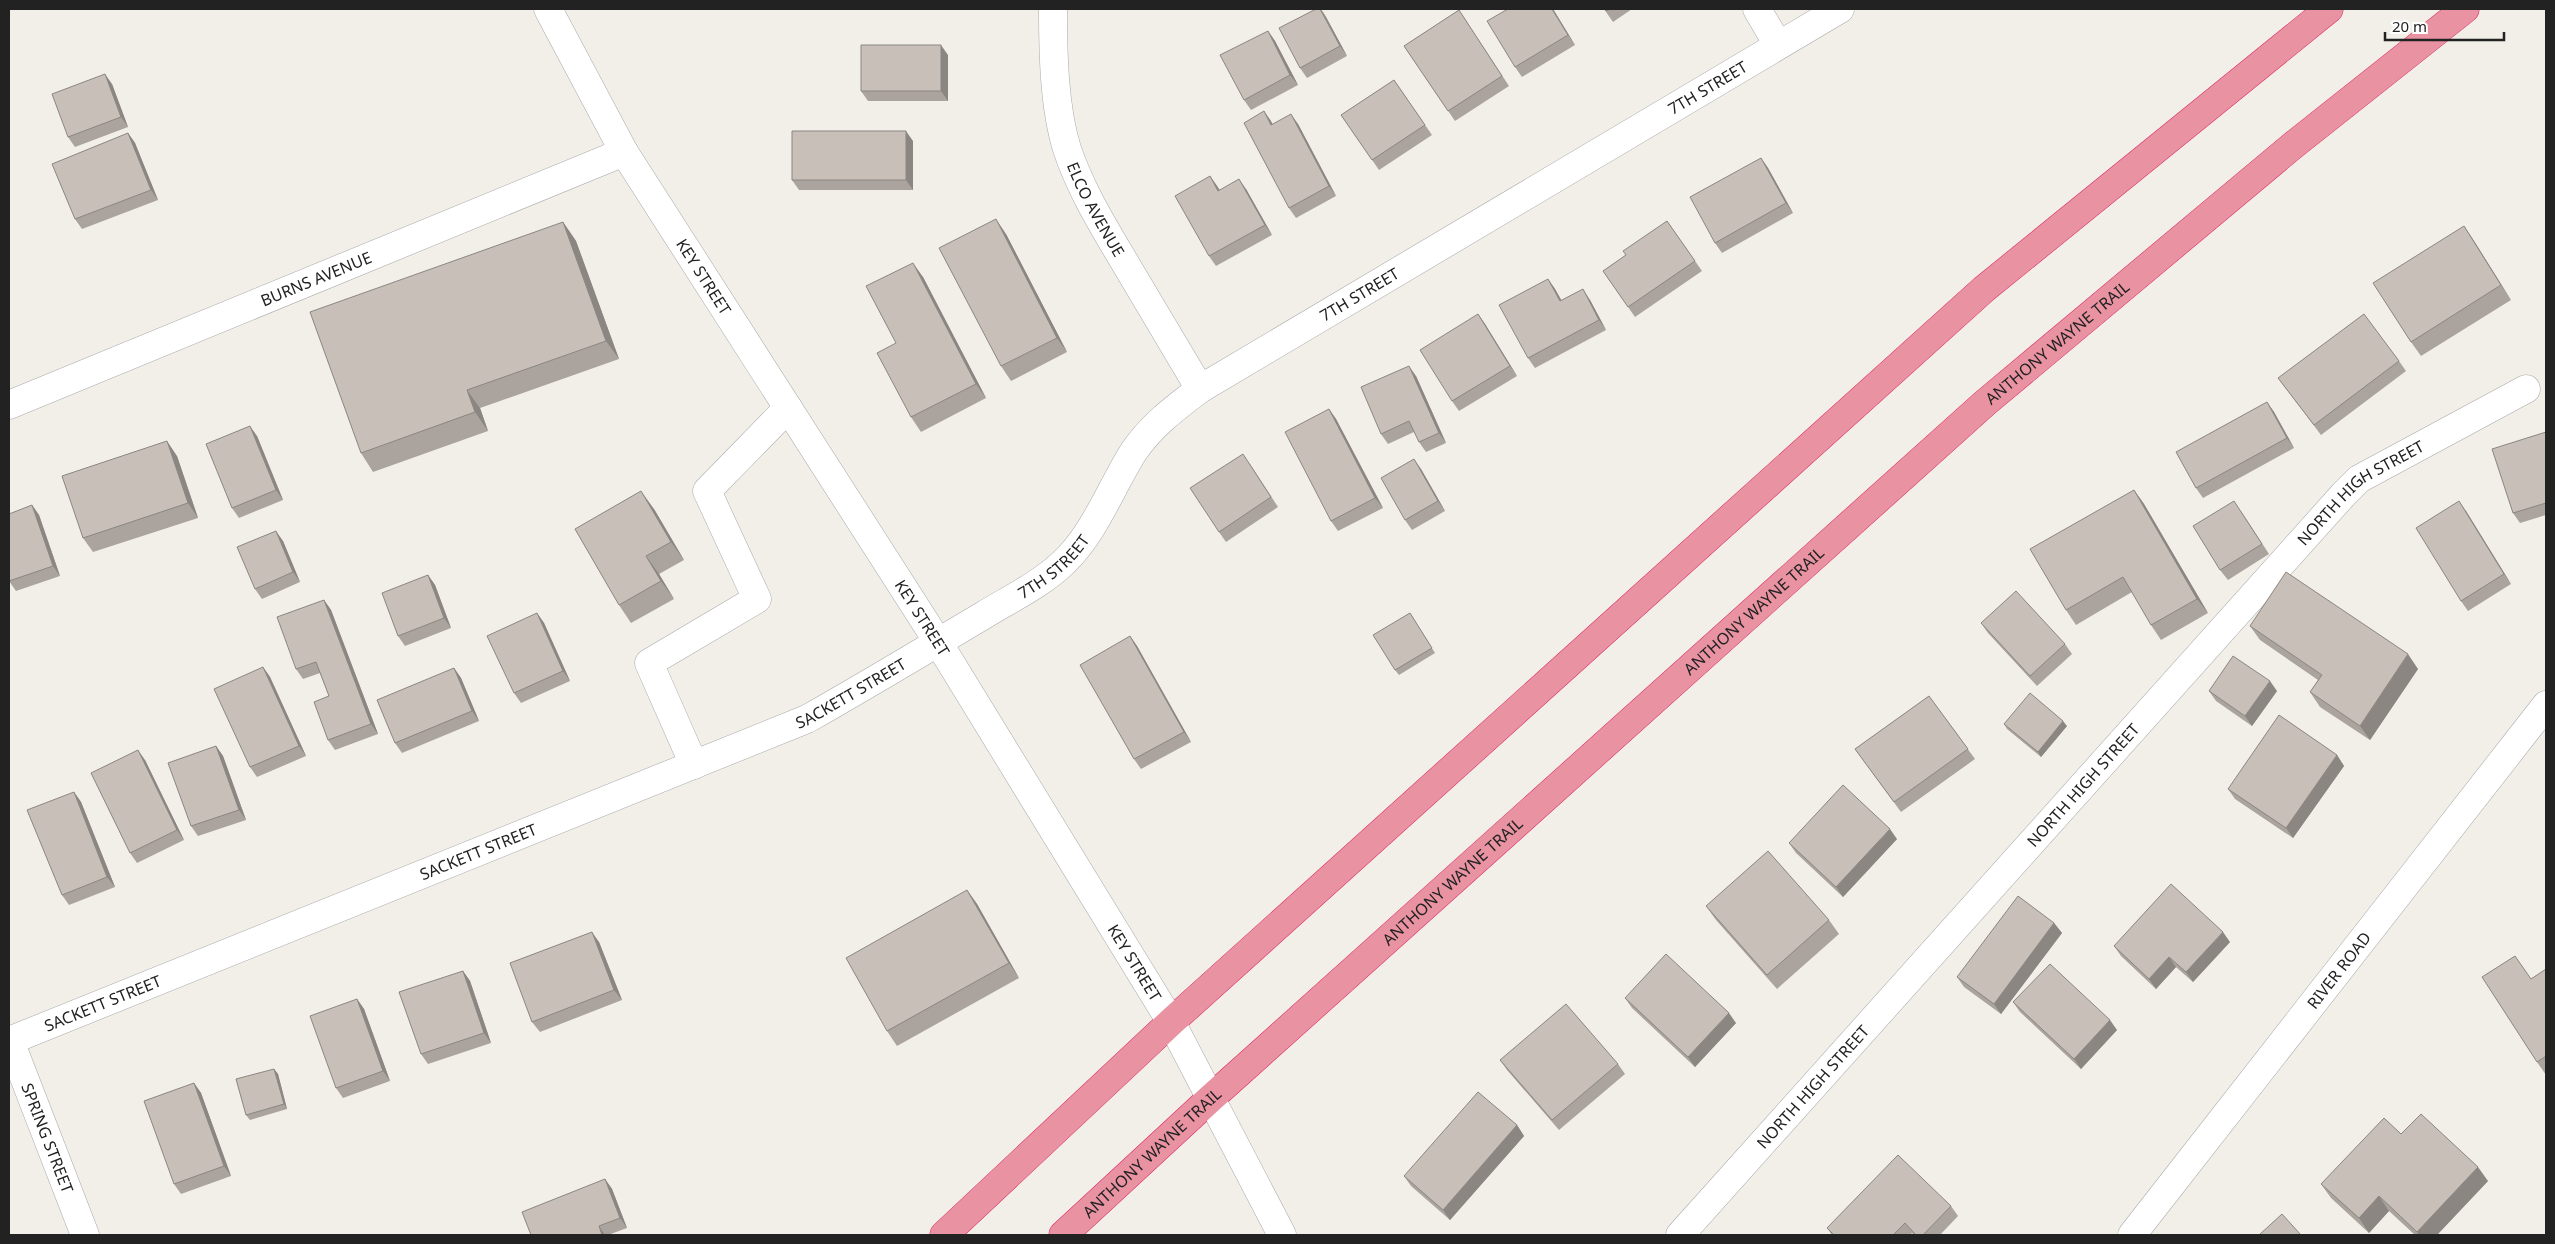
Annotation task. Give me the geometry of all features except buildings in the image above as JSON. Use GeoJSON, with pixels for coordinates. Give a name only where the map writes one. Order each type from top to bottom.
{"type":"FeatureCollection","features":[{"type":"Feature","properties":{"kind":"highway"},"geometry":{"type":"LineString","coordinates":[[944,1235],[1171,1022],[1984,289],[2329,9]]}},
{"type":"Feature","properties":{"kind":"highway","name":"ANTHONY WAYNE TRAIL"},"geometry":{"type":"LineString","coordinates":[[1063,1235],[1211,1098],[1986,403],[2291,147],[2465,9]]}},
{"type":"Feature","properties":{"kind":"street","name":"KEY STREET"},"geometry":{"type":"LineString","coordinates":[[548,9],[624,152],[938,642],[1171,1022],[1282,1235]]}},
{"type":"Feature","properties":{"kind":"street","name":"ELCO AVENUE"},"geometry":{"type":"LineString","coordinates":[[1053,9],[1053,47],[1058,98],[1067,147],[1082,186],[1098,218],[1200,389]]}},
{"type":"Feature","properties":{"kind":"street"},"geometry":{"type":"LineString","coordinates":[[1757,9],[1778,45]]}},
{"type":"Feature","properties":{"kind":"street","name":"7TH STREET"},"geometry":{"type":"LineString","coordinates":[[938,642],[1031,586],[1063,564],[1082,541],[1134,451],[1149,431],[1163,417],[1200,389],[1840,9]]}},
{"type":"Feature","properties":{"kind":"street","name":"BURNS AVENUE"},"geometry":{"type":"LineString","coordinates":[[9,405],[624,152]]}},
{"type":"Feature","properties":{"kind":"street","name":"NORTH HIGH STREET"},"geometry":{"type":"LineString","coordinates":[[1680,1235],[2343,495],[2359,479],[2526,389]]}},
{"type":"Feature","properties":{"kind":"street"},"geometry":{"type":"LineString","coordinates":[[694,765],[649,663],[757,599],[706,491],[788,408]]}},
{"type":"Feature","properties":{"kind":"street","name":"SACKETT STREET"},"geometry":{"type":"LineString","coordinates":[[9,1041],[807,718],[938,642]]}},
{"type":"Feature","properties":{"kind":"street","name":"RIVER ROAD"},"geometry":{"type":"LineString","coordinates":[[2132,1235],[2546,704]]}},
{"type":"Feature","properties":{"kind":"street","name":"SPRING STREET"},"geometry":{"type":"LineString","coordinates":[[9,1041],[85,1235]]}}]}
